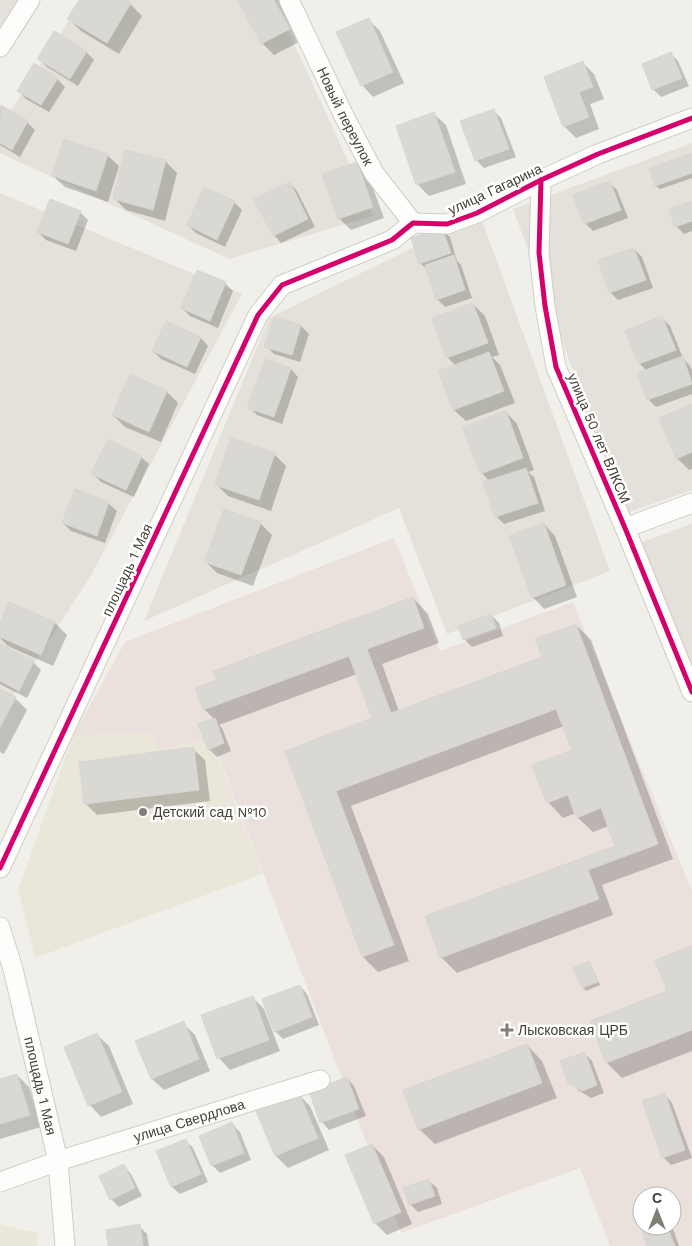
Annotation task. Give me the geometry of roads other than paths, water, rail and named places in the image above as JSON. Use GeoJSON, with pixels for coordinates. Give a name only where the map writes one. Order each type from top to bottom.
{"type":"FeatureCollection","features":[{"type":"Feature","properties":{"kind":"street"},"geometry":{"type":"LineString","coordinates":[[0,47],[30,0]]}},
{"type":"Feature","properties":{"kind":"street","name":"Новый переулок"},"geometry":{"type":"LineString","coordinates":[[289,0],[344,116],[374,173],[413,223]]}},
{"type":"Feature","properties":{"kind":"street","name":"улица Гагарина"},"geometry":{"type":"LineString","coordinates":[[413,223],[447,224],[477,213],[541,180],[598,154],[692,118]]}},
{"type":"Feature","properties":{"kind":"street","name":"улица 50 лет ВЛКСМ"},"geometry":{"type":"LineString","coordinates":[[541,180],[539,253],[545,306],[556,367],[625,528],[692,692]]}},
{"type":"Feature","properties":{"kind":"street","name":"площадь 1 Мая"},"geometry":{"type":"LineString","coordinates":[[0,868],[258,315],[282,285],[392,240],[413,223]]}},
{"type":"Feature","properties":{"kind":"street"},"geometry":{"type":"LineString","coordinates":[[625,528],[692,503]]}},
{"type":"Feature","properties":{"kind":"street","name":"площадь 1 Мая"},"geometry":{"type":"LineString","coordinates":[[0,927],[13,969],[58,1161],[65,1246]]}},
{"type":"Feature","properties":{"kind":"street","name":"улица Свердлова"},"geometry":{"type":"LineString","coordinates":[[0,1182],[58,1161],[320,1080]]}},
{"type":"Feature","properties":{"kind":"place","name":"Детский сад №10"},"geometry":{"type":"Point","coordinates":[143,812]}},
{"type":"Feature","properties":{"kind":"place","name":"Лысковская ЦРБ"},"geometry":{"type":"Point","coordinates":[507,1030]}}]}
